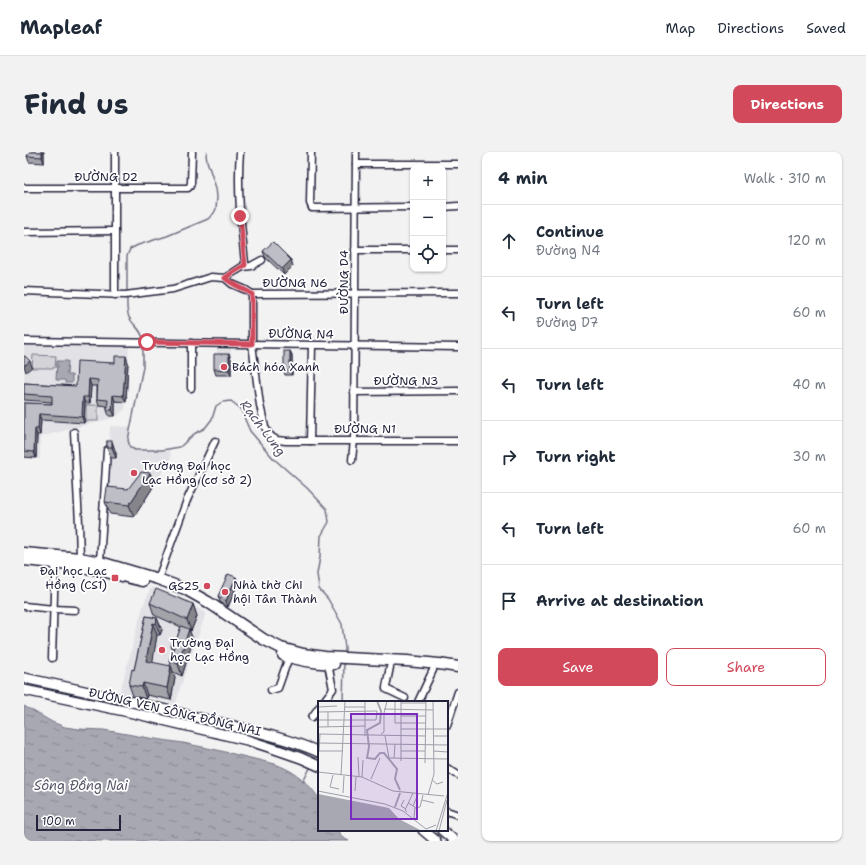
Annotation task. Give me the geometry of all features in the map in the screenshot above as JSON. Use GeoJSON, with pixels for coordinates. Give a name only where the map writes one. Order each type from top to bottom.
{"type":"FeatureCollection","features":[{"type":"Feature","properties":{"kind":"main road"},"geometry":{"type":"LineString","coordinates":[[24,553],[80,558],[100,562],[158,579],[213,606],[263,639],[281,648],[303,654],[344,661],[458,674]]}},
{"type":"Feature","properties":{"kind":"main road"},"geometry":{"type":"LineString","coordinates":[[24,560],[94,569],[183,592],[258,644],[273,652],[296,660],[319,664],[344,661],[407,661],[458,667]]}},
{"type":"Feature","properties":{"kind":"main road"},"geometry":{"type":"LineString","coordinates":[[24,678],[86,691],[256,732],[318,752]]}},
{"type":"Feature","properties":{"kind":"main road","name":"ĐƯỜNG VEN SÔNG ĐỒNG NAI"},"geometry":{"type":"LineString","coordinates":[[24,690],[129,712],[239,738],[275,749],[318,766]]}},
{"type":"Feature","properties":{"kind":"main road"},"geometry":{"type":"LineString","coordinates":[[424,831],[436,841]]}},
{"type":"Feature","properties":{"kind":"main road"},"geometry":{"type":"LineString","coordinates":[[443,831],[455,841]]}},
{"type":"Feature","properties":{"kind":"street"},"geometry":{"type":"LineString","coordinates":[[115,152],[115,296]]}},
{"type":"Feature","properties":{"kind":"street","name":"ĐƯỜNG D2"},"geometry":{"type":"LineString","coordinates":[[24,188],[188,188],[191,183],[192,152]]}},
{"type":"Feature","properties":{"kind":"street"},"geometry":{"type":"LineString","coordinates":[[240,152],[238,170],[240,216],[245,263],[243,267]]}},
{"type":"Feature","properties":{"kind":"street"},"geometry":{"type":"LineString","coordinates":[[311,152],[310,205],[312,208],[410,207]]}},
{"type":"Feature","properties":{"kind":"street","name":"ĐƯỜNG D4"},"geometry":{"type":"LineString","coordinates":[[352,460],[354,440],[356,152]]}},
{"type":"Feature","properties":{"kind":"street"},"geometry":{"type":"LineString","coordinates":[[356,164],[458,164]]}},
{"type":"Feature","properties":{"kind":"street"},"geometry":{"type":"LineString","coordinates":[[446,207],[458,206]]}},
{"type":"Feature","properties":{"kind":"street"},"geometry":{"type":"LineString","coordinates":[[24,232],[115,232]]}},
{"type":"Feature","properties":{"kind":"street"},"geometry":{"type":"LineString","coordinates":[[355,250],[410,250]]}},
{"type":"Feature","properties":{"kind":"street"},"geometry":{"type":"LineString","coordinates":[[446,250],[458,250]]}},
{"type":"Feature","properties":{"kind":"street"},"geometry":{"type":"LineString","coordinates":[[225,278],[243,267],[251,266],[262,260]]}},
{"type":"Feature","properties":{"kind":"street"},"geometry":{"type":"LineString","coordinates":[[24,291],[115,296],[173,289],[211,277],[225,278],[232,284],[252,294],[252,344]]}},
{"type":"Feature","properties":{"kind":"street","name":"ĐƯỜNG N6"},"geometry":{"type":"LineString","coordinates":[[252,294],[458,293]]}},
{"type":"Feature","properties":{"kind":"street","name":"ĐƯỜNG N4"},"geometry":{"type":"LineString","coordinates":[[24,341],[458,347]]}},
{"type":"Feature","properties":{"kind":"street"},"geometry":{"type":"LineString","coordinates":[[191,388],[192,343]]}},
{"type":"Feature","properties":{"kind":"street","name":"ĐƯỜNG N1"},"geometry":{"type":"LineString","coordinates":[[252,344],[260,405],[265,427],[272,438],[277,440],[310,441],[458,441]]}},
{"type":"Feature","properties":{"kind":"street"},"geometry":{"type":"LineString","coordinates":[[310,441],[312,345]]}},
{"type":"Feature","properties":{"kind":"street","name":"ĐƯỜNG N3"},"geometry":{"type":"LineString","coordinates":[[354,392],[458,392]]}},
{"type":"Feature","properties":{"kind":"street"},"geometry":{"type":"LineString","coordinates":[[74,432],[80,558]]}},
{"type":"Feature","properties":{"kind":"street"},"geometry":{"type":"LineString","coordinates":[[158,579],[186,500],[215,441]]}},
{"type":"Feature","properties":{"kind":"street"},"geometry":{"type":"LineString","coordinates":[[100,562],[107,450]]}},
{"type":"Feature","properties":{"kind":"street"},"geometry":{"type":"LineString","coordinates":[[52,658],[55,563]]}},
{"type":"Feature","properties":{"kind":"street"},"geometry":{"type":"LineString","coordinates":[[24,606],[75,610]]}},
{"type":"Feature","properties":{"kind":"street"},"geometry":{"type":"LineString","coordinates":[[271,690],[278,688],[289,657]]}},
{"type":"Feature","properties":{"kind":"street"},"geometry":{"type":"LineString","coordinates":[[324,701],[333,689],[328,664]]}},
{"type":"Feature","properties":{"kind":"street"},"geometry":{"type":"LineString","coordinates":[[390,666],[386,689],[405,698]]}},
{"type":"Feature","properties":{"kind":"street"},"geometry":{"type":"LineString","coordinates":[[418,701],[433,670]]}},
{"type":"Feature","properties":{"kind":"street"},"geometry":{"type":"LineString","coordinates":[[448,722],[458,692]]}},
{"type":"Feature","properties":{"kind":"street"},"geometry":{"type":"LineString","coordinates":[[312,717],[318,709]]}},
{"type":"Feature","properties":{"kind":"street"},"geometry":{"type":"LineString","coordinates":[[448,769],[458,775]]}},
{"type":"Feature","properties":{"kind":"street"},"geometry":{"type":"LineString","coordinates":[[448,811],[458,815]]}},
{"type":"Feature","properties":{"kind":"street"},"geometry":{"type":"LineString","coordinates":[[437,831],[451,841]]}},
{"type":"Feature","properties":{"kind":"shaded area"},"geometry":{"type":"Polygon","coordinates":[[[24,343],[129,345],[125,409],[116,417],[40,437],[40,459],[24,459],[24,343]]]}},
{"type":"Feature","properties":{"kind":"shaded area","name":"Bách hóa Xanh"},"geometry":{"type":"Polygon","coordinates":[[[217,346],[231,346],[231,375],[216,375],[217,346]]]}},
{"type":"Feature","properties":{"kind":"shaded area"},"geometry":{"type":"Polygon","coordinates":[[[33,355],[56,356],[55,368],[32,368],[33,355]]]}},
{"type":"Feature","properties":{"kind":"shaded area"},"geometry":{"type":"Polygon","coordinates":[[[86,405],[98,405],[98,421],[86,421],[86,405]]]}},
{"type":"Feature","properties":{"kind":"shaded area","name":"Trường Đại học Lạc Hồng (cơ sở 2)"},"geometry":{"type":"Polygon","coordinates":[[[110,426],[131,427],[128,440],[130,447],[135,450],[170,449],[171,457],[169,462],[134,517],[105,513],[110,426]]]}},
{"type":"Feature","properties":{"kind":"shaded area","name":"Trường Đại học Lạc Hồng"},"geometry":{"type":"Polygon","coordinates":[[[151,587],[180,598],[206,613],[180,688],[176,704],[120,692],[143,606],[151,587]]]}},
{"type":"Feature","properties":{"kind":"water"},"geometry":{"type":"Polygon","coordinates":[[[57,361],[68,361],[67,375],[72,375],[72,383],[65,383],[65,380],[56,380],[57,361]]]}},
{"type":"Feature","properties":{"kind":"water","name":"Sông Đồng Nai"},"geometry":{"type":"Polygon","coordinates":[[[24,706],[52,722],[65,727],[104,730],[183,743],[281,766],[302,779],[318,796],[318,831],[338,831],[343,838],[349,841],[24,841],[24,706]]]}},
{"type":"Feature","properties":{"kind":"building"},"geometry":{"type":"Polygon","coordinates":[[[27,152],[42,152],[42,157],[27,156],[27,152]]]}},
{"type":"Feature","properties":{"kind":"building"},"geometry":{"type":"Polygon","coordinates":[[[273,242],[291,260],[282,269],[263,251],[273,242]]]}},
{"type":"Feature","properties":{"kind":"building"},"geometry":{"type":"Polygon","coordinates":[[[284,351],[290,351],[290,371],[284,371],[284,351]]]}},
{"type":"Feature","properties":{"kind":"building"},"geometry":{"type":"Polygon","coordinates":[[[214,354],[229,354],[229,370],[214,369],[214,354]]]}},
{"type":"Feature","properties":{"kind":"building"},"geometry":{"type":"Polygon","coordinates":[[[24,356],[30,361],[24,366],[24,356]]]}},
{"type":"Feature","properties":{"kind":"building"},"geometry":{"type":"Polygon","coordinates":[[[115,356],[126,356],[123,396],[113,395],[112,410],[107,410],[108,400],[97,399],[98,380],[89,379],[88,397],[83,397],[82,417],[39,414],[38,429],[35,429],[34,452],[24,451],[24,403],[52,404],[52,396],[24,394],[24,383],[76,386],[77,361],[115,363],[115,356]]]}},
{"type":"Feature","properties":{"kind":"building"},"geometry":{"type":"Polygon","coordinates":[[[107,441],[112,441],[112,447],[107,447],[107,441]]]}},
{"type":"Feature","properties":{"kind":"building"},"geometry":{"type":"Polygon","coordinates":[[[141,472],[150,473],[129,505],[105,502],[107,487],[128,489],[141,472]]]}},
{"type":"Feature","properties":{"kind":"building"},"geometry":{"type":"Polygon","coordinates":[[[228,574],[236,577],[226,601],[218,596],[228,574]]]}},
{"type":"Feature","properties":{"kind":"building"},"geometry":{"type":"Polygon","coordinates":[[[156,589],[193,604],[187,620],[150,603],[156,589]]]}},
{"type":"Feature","properties":{"kind":"building"},"geometry":{"type":"Polygon","coordinates":[[[146,616],[157,618],[156,624],[153,623],[146,661],[171,666],[167,688],[143,683],[142,687],[129,685],[132,669],[134,670],[146,616]]]}},
{"type":"Feature","properties":{"kind":"building"},"geometry":{"type":"Polygon","coordinates":[[[181,626],[189,629],[178,664],[169,661],[174,647],[171,646],[173,640],[176,641],[181,626]]]}},
{"type":"Feature","properties":{"kind":"waterway","name":"Rạch Lung"},"geometry":{"type":"LineString","coordinates":[[127,294],[127,256],[130,249],[208,219],[214,213],[216,209],[217,197],[216,188],[207,161],[207,152]]}},
{"type":"Feature","properties":{"kind":"waterway","name":"Rạch Lung"},"geometry":{"type":"LineString","coordinates":[[127,297],[129,317],[140,331],[143,340]]}},
{"type":"Feature","properties":{"kind":"waterway","name":"Rạch Lung"},"geometry":{"type":"LineString","coordinates":[[143,344],[143,367],[128,440],[130,447],[135,450],[162,450],[180,447],[194,434],[205,428],[212,419],[216,406],[222,402],[231,401],[240,408],[250,431],[273,458],[307,488],[327,509],[329,522],[321,536],[320,557],[317,574],[319,589],[328,599],[342,624],[345,654]]}},
{"type":"Feature","properties":{"kind":"waterway","name":"Rạch Lung"},"geometry":{"type":"LineString","coordinates":[[343,701],[344,662]]}},
{"type":"Feature","properties":{"kind":"waterway","name":"Rạch Lung"},"geometry":{"type":"LineString","coordinates":[[303,782],[311,766]]}},
{"type":"Feature","properties":{"kind":"place","name":"Bách hóa Xanh"},"geometry":{"type":"Point","coordinates":[224,367]}},
{"type":"Feature","properties":{"kind":"place","name":"Trường Đại học Lạc Hồng (cơ sở 2)"},"geometry":{"type":"Point","coordinates":[134,473]}},
{"type":"Feature","properties":{"kind":"place","name":"Đại học Lạc Hồng (CS1)"},"geometry":{"type":"Point","coordinates":[115,578]}},
{"type":"Feature","properties":{"kind":"place","name":"GS25"},"geometry":{"type":"Point","coordinates":[207,586]}},
{"type":"Feature","properties":{"kind":"place","name":"Nhà thờ Chi hội Tân Thành"},"geometry":{"type":"Point","coordinates":[225,592]}},
{"type":"Feature","properties":{"kind":"place","name":"Trường Đại học Lạc Hồng"},"geometry":{"type":"Point","coordinates":[162,650]}},
{"type":"Feature","properties":{"kind":"route"},"geometry":{"type":"LineString","coordinates":[[147,342],[252,344],[252,294],[232,284],[225,278],[245,265],[240,216]]}}]}
